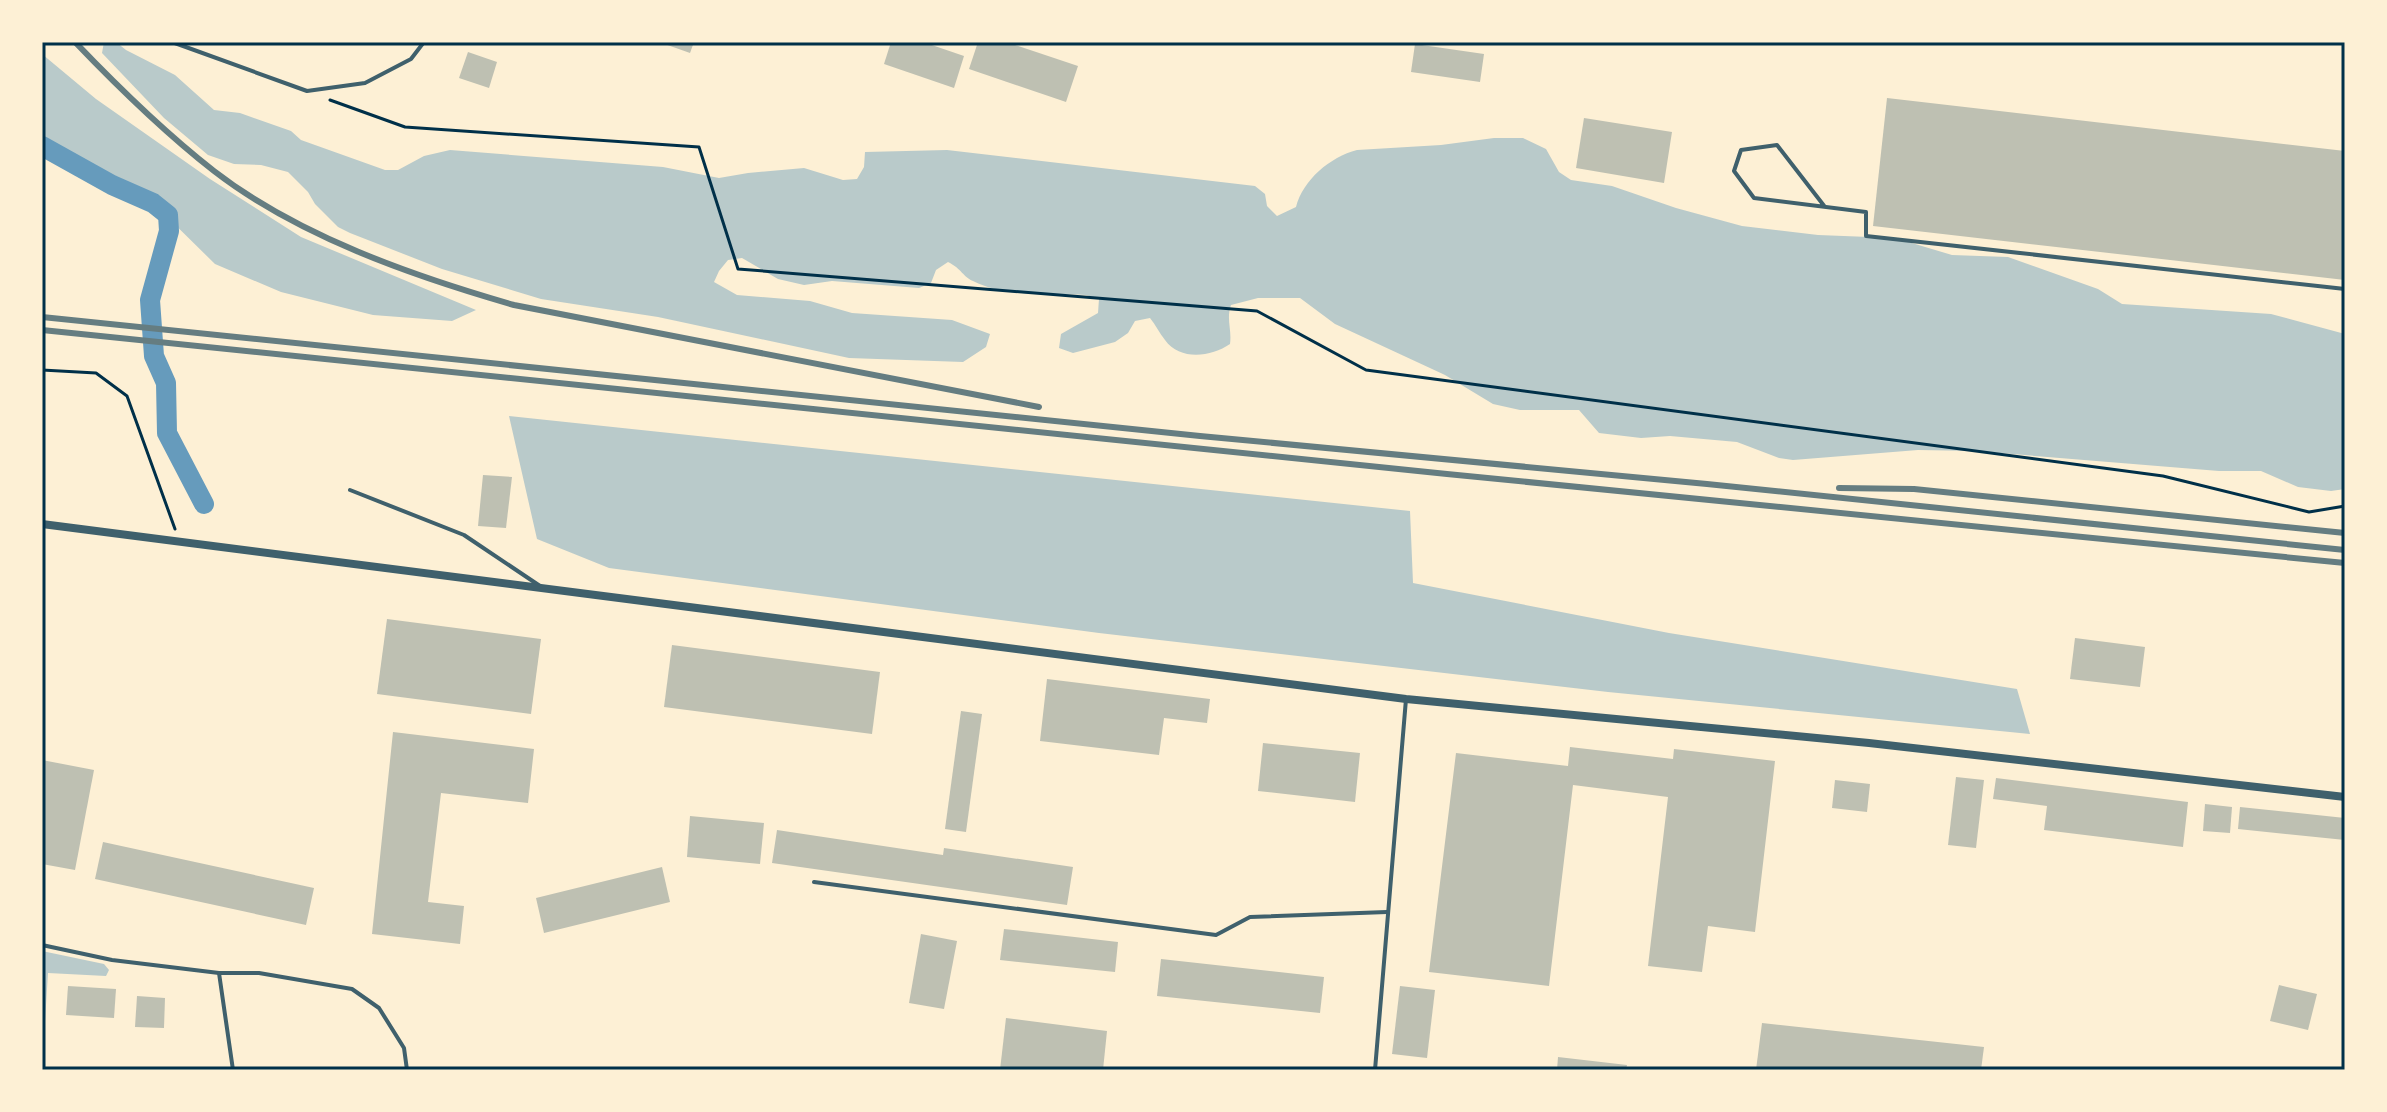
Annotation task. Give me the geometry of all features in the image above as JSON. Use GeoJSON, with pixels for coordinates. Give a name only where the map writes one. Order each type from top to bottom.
{"type":"FeatureCollection","features":[{"type":"Feature","properties":{"kind":"street"},"geometry":{"type":"LineString","coordinates":[[42,524],[1406,699],[1869,743],[2345,797]]}},
{"type":"Feature","properties":{"kind":"lane"},"geometry":{"type":"LineString","coordinates":[[172,42],[307,91],[365,83],[411,59],[424,42]]}},
{"type":"Feature","properties":{"kind":"lane"},"geometry":{"type":"LineString","coordinates":[[1825,207],[1777,145],[1741,150],[1734,171],[1754,198],[1825,207],[1866,212],[1866,236],[2345,289]]}},
{"type":"Feature","properties":{"kind":"lane"},"geometry":{"type":"LineString","coordinates":[[350,490],[464,535],[543,588]]}},
{"type":"Feature","properties":{"kind":"lane"},"geometry":{"type":"LineString","coordinates":[[1375,1070],[1406,699]]}},
{"type":"Feature","properties":{"kind":"lane"},"geometry":{"type":"LineString","coordinates":[[814,882],[1216,935],[1250,917],[1387,912]]}},
{"type":"Feature","properties":{"kind":"lane"},"geometry":{"type":"LineString","coordinates":[[42,945],[112,960],[219,973],[259,973],[352,989],[379,1008],[404,1048],[407,1070]]}},
{"type":"Feature","properties":{"kind":"lane"},"geometry":{"type":"LineString","coordinates":[[219,973],[233,1070]]}},
{"type":"Feature","properties":{"kind":"path"},"geometry":{"type":"LineString","coordinates":[[307,91],[405,127],[699,147],[738,269],[1257,311],[1366,370],[2163,476],[2309,512],[2345,506]]}},
{"type":"Feature","properties":{"kind":"path"},"geometry":{"type":"LineString","coordinates":[[42,370],[96,373],[127,396],[179,540]]}},
{"type":"Feature","properties":{"kind":"shaded area"},"geometry":{"type":"Polygon","coordinates":[[[104,42],[116,42],[175,75],[214,110],[240,113],[291,131],[301,140],[385,170],[398,170],[424,156],[450,150],[663,167],[719,178],[804,168],[843,180],[857,179],[864,167],[865,152],[947,150],[1255,186],[1265,194],[1267,206],[1277,216],[1296,207],[1311,179],[1347,153],[1494,138],[1523,138],[1546,149],[1559,172],[1571,180],[1612,186],[1742,226],[1818,235],[1895,238],[1952,255],[2008,257],[2098,289],[2122,304],[2271,314],[2345,334],[2345,489],[2331,491],[2298,487],[2261,471],[2219,471],[1975,451],[1918,450],[1793,460],[1737,442],[1599,433],[1579,410],[1520,410],[1493,404],[1445,375],[1335,324],[1300,298],[1258,298],[1231,305],[1230,344],[1214,352],[1187,354],[1171,347],[1150,318],[1135,321],[1128,333],[1115,342],[1073,353],[1059,348],[1061,334],[1098,313],[1099,299],[1086,295],[1000,290],[970,279],[948,262],[936,270],[931,283],[919,288],[832,281],[804,285],[778,279],[742,258],[728,260],[714,282],[737,295],[810,301],[852,313],[952,320],[990,334],[986,347],[963,362],[849,358],[658,317],[541,299],[442,269],[338,227],[288,172],[261,165],[234,164],[208,155],[164,118],[102,53],[104,42]]]}},
{"type":"Feature","properties":{"kind":"shaded area"},"geometry":{"type":"Polygon","coordinates":[[[42,54],[96,99],[210,179],[301,237],[476,310],[452,321],[373,315],[281,292],[215,264],[153,203],[112,185],[42,146],[42,54]]]}},
{"type":"Feature","properties":{"kind":"shaded area"},"geometry":{"type":"Polygon","coordinates":[[[509,416],[1410,511],[1413,583],[1669,633],[2017,689],[2030,734],[1608,692],[1099,633],[609,568],[537,539],[509,416]]]}},
{"type":"Feature","properties":{"kind":"shaded area"},"geometry":{"type":"Polygon","coordinates":[[[42,951],[104,964],[109,970],[106,976],[48,973],[42,1069],[42,951]]]}},
{"type":"Feature","properties":{"kind":"building"},"geometry":{"type":"Polygon","coordinates":[[[659,42],[694,42],[690,53],[659,42]]]}},
{"type":"Feature","properties":{"kind":"building"},"geometry":{"type":"Polygon","coordinates":[[[891,42],[923,42],[964,56],[954,88],[884,64],[891,42]]]}},
{"type":"Feature","properties":{"kind":"building"},"geometry":{"type":"Polygon","coordinates":[[[978,42],[1006,42],[1078,66],[1066,102],[969,69],[978,42]]]}},
{"type":"Feature","properties":{"kind":"building"},"geometry":{"type":"Polygon","coordinates":[[[1415,44],[1484,54],[1480,82],[1411,72],[1415,44]]]}},
{"type":"Feature","properties":{"kind":"building"},"geometry":{"type":"Polygon","coordinates":[[[468,52],[497,62],[489,88],[459,78],[468,52]]]}},
{"type":"Feature","properties":{"kind":"building"},"geometry":{"type":"Polygon","coordinates":[[[1887,98],[2345,151],[2345,280],[1873,226],[1887,98]]]}},
{"type":"Feature","properties":{"kind":"building"},"geometry":{"type":"Polygon","coordinates":[[[1584,118],[1672,132],[1664,183],[1576,168],[1584,118]]]}},
{"type":"Feature","properties":{"kind":"building"},"geometry":{"type":"Polygon","coordinates":[[[483,475],[512,477],[506,528],[478,526],[483,475]]]}},
{"type":"Feature","properties":{"kind":"building"},"geometry":{"type":"Polygon","coordinates":[[[387,619],[541,639],[531,714],[377,694],[387,619]]]}},
{"type":"Feature","properties":{"kind":"building"},"geometry":{"type":"Polygon","coordinates":[[[2075,638],[2145,647],[2140,687],[2070,679],[2075,638]]]}},
{"type":"Feature","properties":{"kind":"building"},"geometry":{"type":"Polygon","coordinates":[[[672,645],[880,672],[872,734],[664,707],[672,645]]]}},
{"type":"Feature","properties":{"kind":"building"},"geometry":{"type":"Polygon","coordinates":[[[1047,679],[1210,699],[1207,723],[1164,718],[1159,755],[1040,741],[1047,679]]]}},
{"type":"Feature","properties":{"kind":"building"},"geometry":{"type":"Polygon","coordinates":[[[961,711],[982,714],[966,832],[945,829],[961,711]]]}},
{"type":"Feature","properties":{"kind":"building"},"geometry":{"type":"Polygon","coordinates":[[[393,732],[534,749],[528,803],[441,793],[428,902],[464,906],[460,944],[372,934],[393,732]]]}},
{"type":"Feature","properties":{"kind":"building"},"geometry":{"type":"Polygon","coordinates":[[[1263,743],[1360,753],[1355,802],[1258,791],[1263,743]]]}},
{"type":"Feature","properties":{"kind":"building"},"geometry":{"type":"Polygon","coordinates":[[[1570,747],[1673,759],[1674,749],[1775,761],[1755,932],[1708,926],[1702,972],[1648,966],[1668,797],[1573,785],[1549,986],[1429,972],[1456,753],[1568,766],[1570,747]]]}},
{"type":"Feature","properties":{"kind":"building"},"geometry":{"type":"Polygon","coordinates":[[[42,760],[94,770],[75,870],[42,864],[42,760]]]}},
{"type":"Feature","properties":{"kind":"building"},"geometry":{"type":"Polygon","coordinates":[[[1956,777],[1984,780],[1976,848],[1948,845],[1956,777]]]}},
{"type":"Feature","properties":{"kind":"building"},"geometry":{"type":"Polygon","coordinates":[[[1996,778],[2188,802],[2183,847],[2044,830],[2047,806],[1993,799],[1996,778]]]}},
{"type":"Feature","properties":{"kind":"building"},"geometry":{"type":"Polygon","coordinates":[[[1835,780],[1870,784],[1867,812],[1832,808],[1835,780]]]}},
{"type":"Feature","properties":{"kind":"building"},"geometry":{"type":"Polygon","coordinates":[[[2205,804],[2232,807],[2230,833],[2203,831],[2205,804]]]}},
{"type":"Feature","properties":{"kind":"building"},"geometry":{"type":"Polygon","coordinates":[[[2240,807],[2345,818],[2345,840],[2238,829],[2240,807]]]}},
{"type":"Feature","properties":{"kind":"building"},"geometry":{"type":"Polygon","coordinates":[[[690,816],[764,823],[760,864],[687,857],[690,816]]]}},
{"type":"Feature","properties":{"kind":"building"},"geometry":{"type":"Polygon","coordinates":[[[777,830],[943,855],[944,848],[1073,867],[1067,905],[772,863],[777,830]]]}},
{"type":"Feature","properties":{"kind":"building"},"geometry":{"type":"Polygon","coordinates":[[[103,842],[314,888],[306,925],[95,879],[103,842]]]}},
{"type":"Feature","properties":{"kind":"building"},"geometry":{"type":"Polygon","coordinates":[[[662,867],[670,902],[544,933],[536,898],[662,867]]]}},
{"type":"Feature","properties":{"kind":"building"},"geometry":{"type":"Polygon","coordinates":[[[1004,929],[1118,942],[1115,972],[1000,960],[1004,929]]]}},
{"type":"Feature","properties":{"kind":"building"},"geometry":{"type":"Polygon","coordinates":[[[921,934],[957,941],[944,1009],[909,1003],[921,934]]]}},
{"type":"Feature","properties":{"kind":"building"},"geometry":{"type":"Polygon","coordinates":[[[1161,959],[1324,977],[1320,1013],[1157,996],[1161,959]]]}},
{"type":"Feature","properties":{"kind":"building"},"geometry":{"type":"Polygon","coordinates":[[[2279,985],[2317,994],[2308,1030],[2270,1021],[2279,985]]]}},
{"type":"Feature","properties":{"kind":"building"},"geometry":{"type":"Polygon","coordinates":[[[68,986],[116,989],[114,1018],[66,1015],[68,986]]]}},
{"type":"Feature","properties":{"kind":"building"},"geometry":{"type":"Polygon","coordinates":[[[1400,986],[1435,990],[1427,1058],[1392,1054],[1400,986]]]}},
{"type":"Feature","properties":{"kind":"building"},"geometry":{"type":"Polygon","coordinates":[[[137,996],[165,998],[164,1028],[135,1027],[137,996]]]}},
{"type":"Feature","properties":{"kind":"building"},"geometry":{"type":"Polygon","coordinates":[[[1006,1018],[1107,1031],[1103,1070],[1000,1070],[1006,1018]]]}},
{"type":"Feature","properties":{"kind":"building"},"geometry":{"type":"Polygon","coordinates":[[[1762,1023],[1984,1047],[1981,1070],[1756,1070],[1762,1023]]]}},
{"type":"Feature","properties":{"kind":"building"},"geometry":{"type":"Polygon","coordinates":[[[1558,1057],[1627,1065],[1626,1070],[1557,1070],[1558,1057]]]}},
{"type":"Feature","properties":{"kind":"waterway"},"geometry":{"type":"LineString","coordinates":[[42,146],[112,185],[153,203],[168,215],[169,231],[150,300],[154,356],[166,383],[167,433],[204,504]]}},
{"type":"Feature","properties":{"kind":"railway"},"geometry":{"type":"LineString","coordinates":[[75,42],[125,93],[214,171],[282,215],[358,252],[397,267],[514,305],[1039,407]]}},
{"type":"Feature","properties":{"kind":"railway"},"geometry":{"type":"LineString","coordinates":[[42,317],[2345,550]]}},
{"type":"Feature","properties":{"kind":"railway"},"geometry":{"type":"LineString","coordinates":[[42,330],[2345,563]]}},
{"type":"Feature","properties":{"kind":"railway"},"geometry":{"type":"LineString","coordinates":[[1839,488],[1914,489],[2345,533]]}}]}
